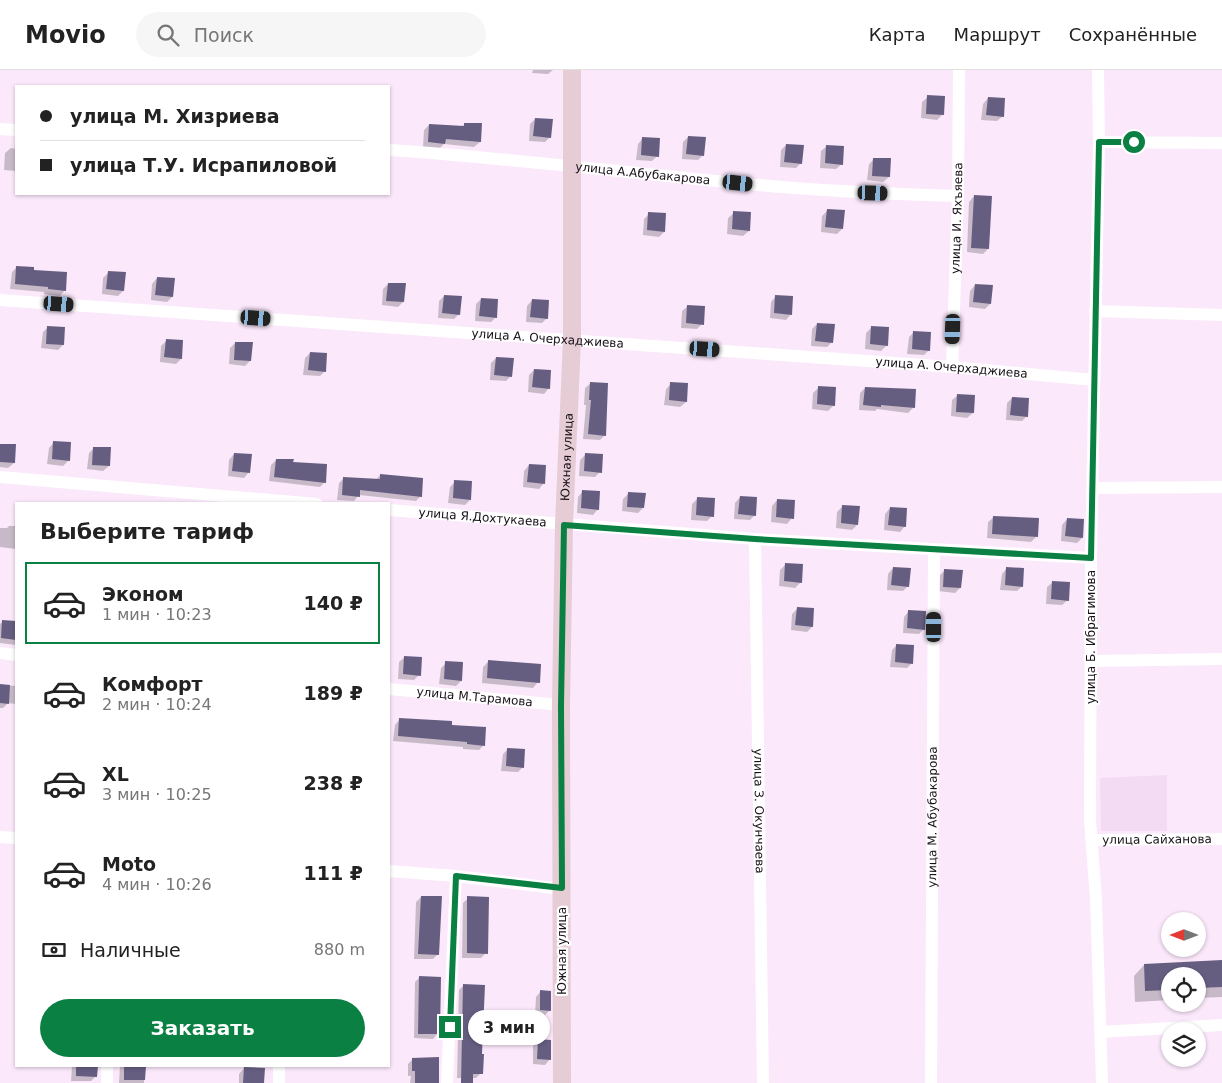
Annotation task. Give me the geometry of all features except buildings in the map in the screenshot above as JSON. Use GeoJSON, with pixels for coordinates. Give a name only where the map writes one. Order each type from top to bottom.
{"type":"FeatureCollection","features":[{"type":"Feature","properties":{"kind":"main road","name":"Южная улица"},"geometry":{"type":"LineString","coordinates":[[562,1083],[561,705],[564,525],[572,340],[572,70]]}},
{"type":"Feature","properties":{"kind":"street","name":"улица И. Яхъяева"},"geometry":{"type":"LineString","coordinates":[[952,367],[958,196],[959,70]]}},
{"type":"Feature","properties":{"kind":"street","name":"улица Б. Ибрагимова"},"geometry":{"type":"LineString","coordinates":[[1098,70],[1099,142],[1091,558],[1090,821],[1102,1083]]}},
{"type":"Feature","properties":{"kind":"street"},"geometry":{"type":"LineString","coordinates":[[0,130],[15,130]]}},
{"type":"Feature","properties":{"kind":"street"},"geometry":{"type":"LineString","coordinates":[[1099,142],[1222,143]]}},
{"type":"Feature","properties":{"kind":"street","name":"улица А.Абубакарова"},"geometry":{"type":"LineString","coordinates":[[390,150],[757,185],[873,193],[958,196]]}},
{"type":"Feature","properties":{"kind":"street","name":"улица А. Очерхаджиева"},"geometry":{"type":"LineString","coordinates":[[0,300],[952,367],[1094,380]]}},
{"type":"Feature","properties":{"kind":"street"},"geometry":{"type":"LineString","coordinates":[[1095,311],[1222,316]]}},
{"type":"Feature","properties":{"kind":"street"},"geometry":{"type":"LineString","coordinates":[[0,477],[294,502]]}},
{"type":"Feature","properties":{"kind":"street"},"geometry":{"type":"LineString","coordinates":[[1092,488],[1222,487]]}},
{"type":"Feature","properties":{"kind":"street","name":"улица Я.Дохтукаева"},"geometry":{"type":"LineString","coordinates":[[390,510],[755,539],[1091,558]]}},
{"type":"Feature","properties":{"kind":"street","name":"улица З. Окунчаева"},"geometry":{"type":"LineString","coordinates":[[755,539],[763,1083]]}},
{"type":"Feature","properties":{"kind":"street","name":"улица М. Абубакарова"},"geometry":{"type":"LineString","coordinates":[[930,1083],[934,550]]}},
{"type":"Feature","properties":{"kind":"street"},"geometry":{"type":"LineString","coordinates":[[0,653],[15,655]]}},
{"type":"Feature","properties":{"kind":"street"},"geometry":{"type":"LineString","coordinates":[[1091,660],[1222,659]]}},
{"type":"Feature","properties":{"kind":"street","name":"улица М.Тарамова"},"geometry":{"type":"LineString","coordinates":[[390,689],[561,705]]}},
{"type":"Feature","properties":{"kind":"street"},"geometry":{"type":"LineString","coordinates":[[0,837],[15,838]]}},
{"type":"Feature","properties":{"kind":"street","name":"улица Сайханова"},"geometry":{"type":"LineString","coordinates":[[1092,840],[1222,839]]}},
{"type":"Feature","properties":{"kind":"street"},"geometry":{"type":"LineString","coordinates":[[390,871],[456,876],[562,888]]}},
{"type":"Feature","properties":{"kind":"street"},"geometry":{"type":"LineString","coordinates":[[447,1083],[456,876]]}},
{"type":"Feature","properties":{"kind":"street"},"geometry":{"type":"LineString","coordinates":[[1101,1032],[1222,1025]]}},
{"type":"Feature","properties":{"kind":"street"},"geometry":{"type":"LineString","coordinates":[[107,1067],[107,1083]]}},
{"type":"Feature","properties":{"kind":"street"},"geometry":{"type":"LineString","coordinates":[[279,1067],[279,1083]]}},
{"type":"Feature","properties":{"kind":"shaded area"},"geometry":{"type":"Polygon","coordinates":[[[1167,775],[1167,831],[1101,831],[1100,778],[1167,775]]]}},
{"type":"Feature","properties":{"kind":"route"},"geometry":{"type":"LineString","coordinates":[[450,1027],[456,876],[562,888],[561,705],[564,525],[914,549],[1091,558],[1099,142],[1134,142]]}}]}
